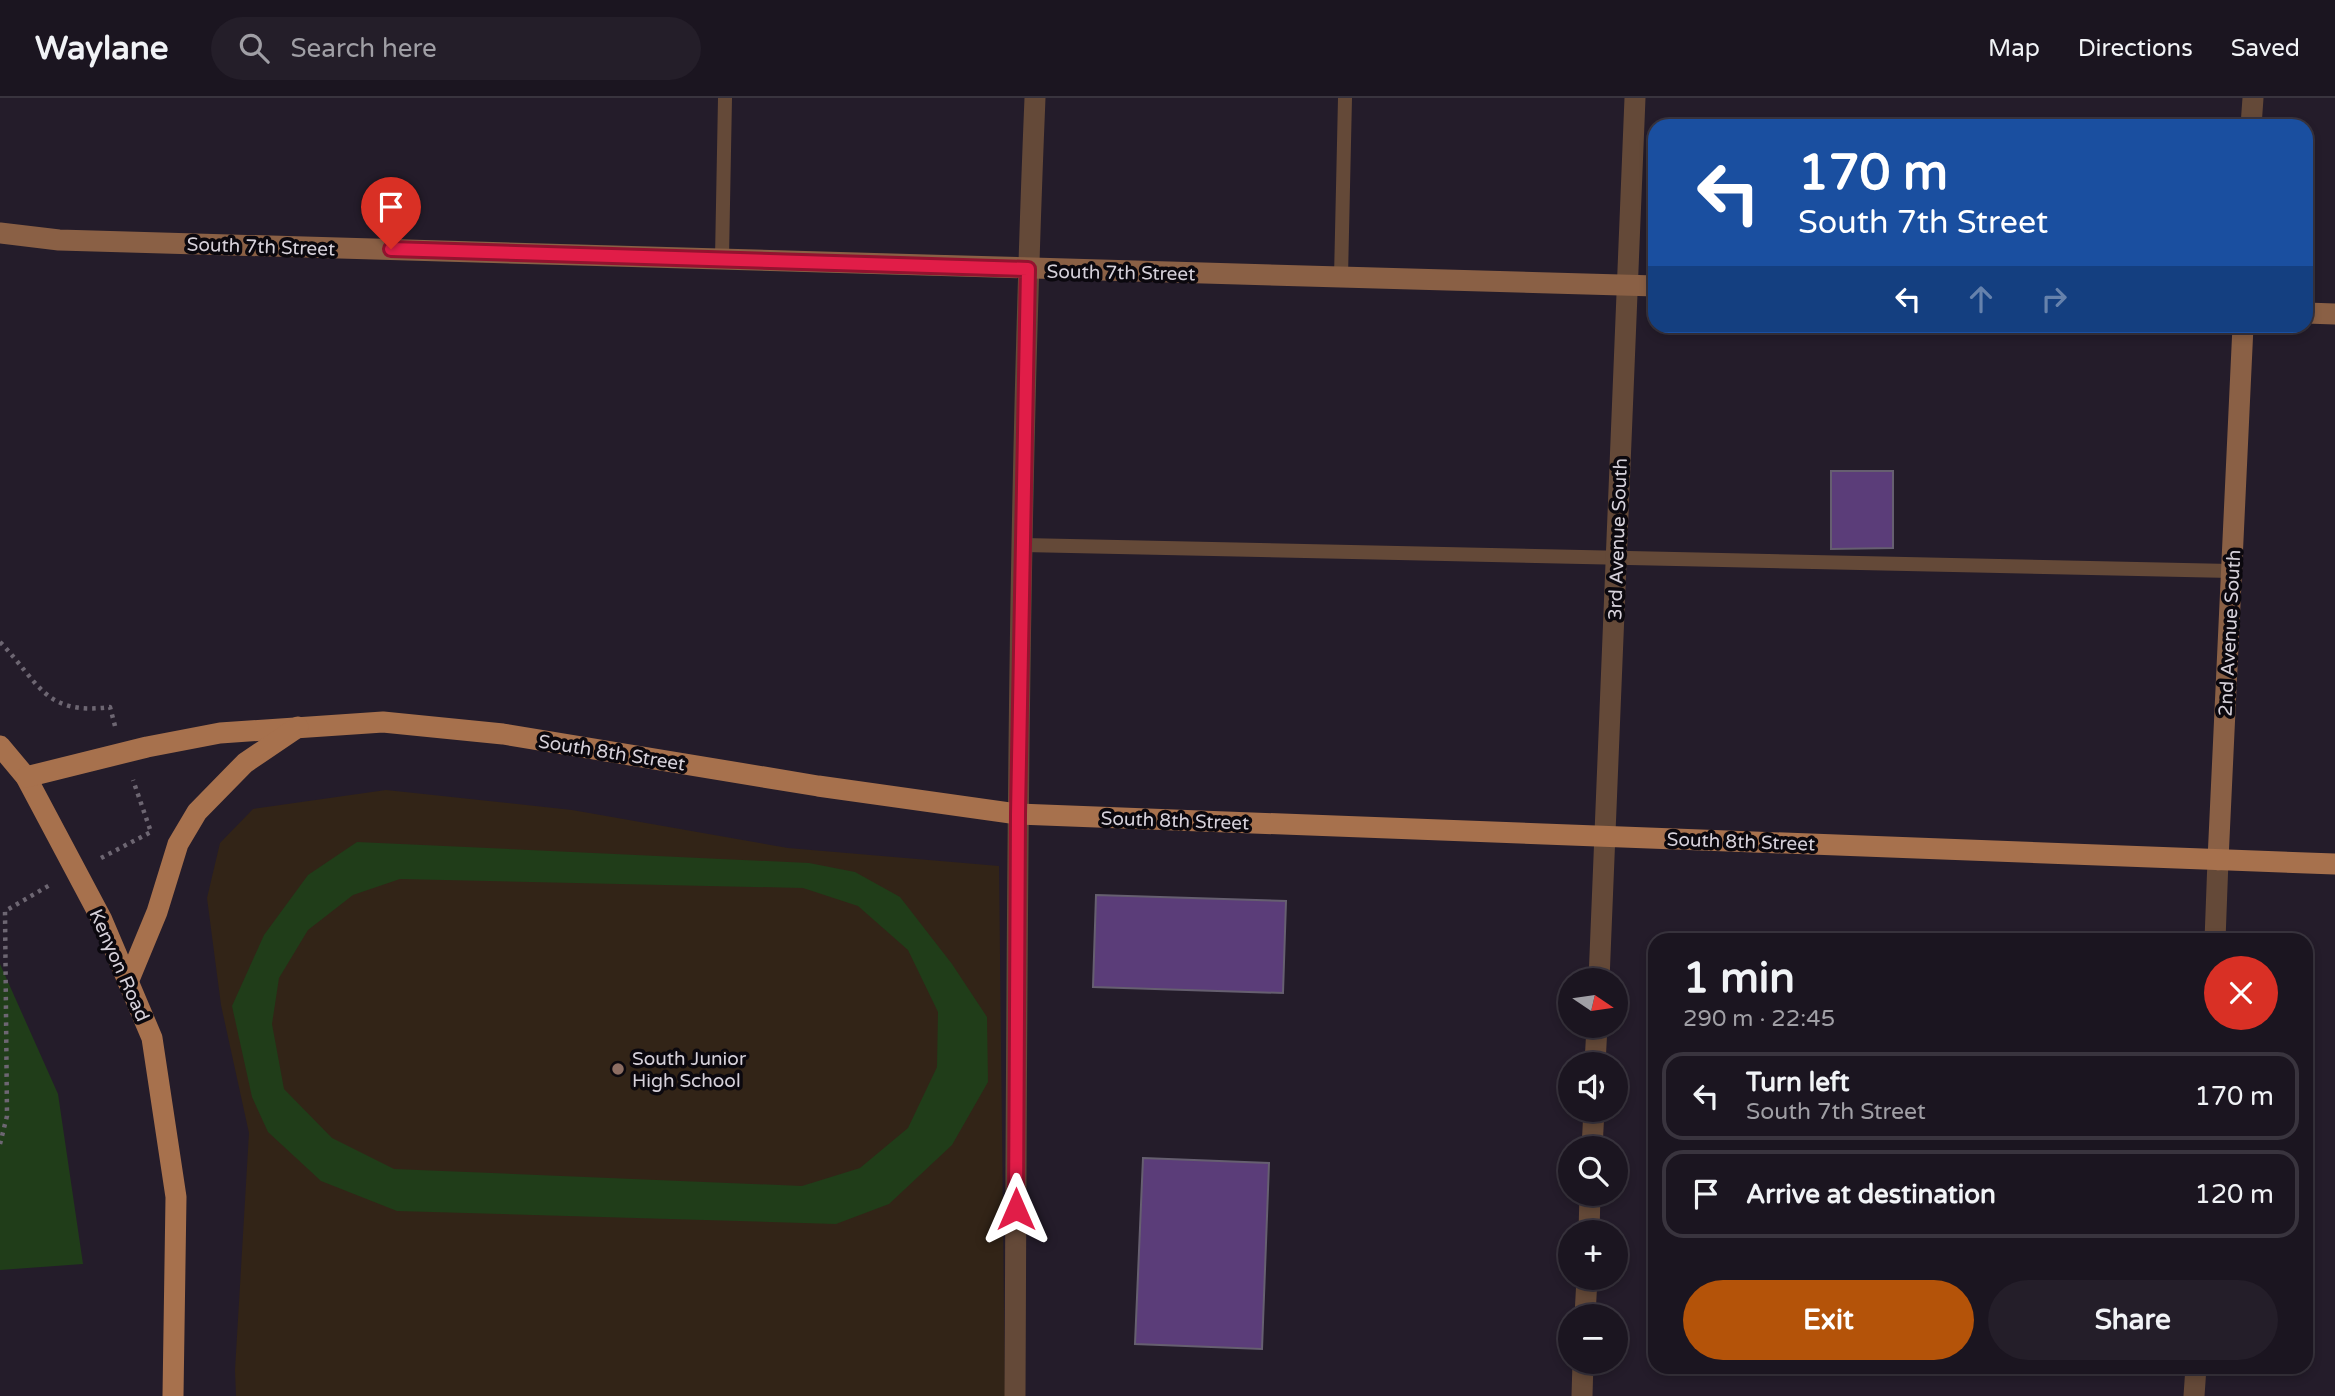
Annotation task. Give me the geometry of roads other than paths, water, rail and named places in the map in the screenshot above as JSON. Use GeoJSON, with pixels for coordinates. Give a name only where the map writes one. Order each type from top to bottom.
{"type":"FeatureCollection","features":[{"type":"Feature","properties":{"kind":"main road","name":"South 8th Street"},"geometry":{"type":"LineString","coordinates":[[26,778],[146,747],[220,733],[383,722],[503,734],[818,786],[1018,814],[2335,864]]}},
{"type":"Feature","properties":{"kind":"main road"},"geometry":{"type":"LineString","coordinates":[[128,982],[157,912],[178,844],[197,812],[246,763],[300,726]]}},
{"type":"Feature","properties":{"kind":"main road","name":"Kenyon Road"},"geometry":{"type":"LineString","coordinates":[[0,746],[26,778],[102,920],[152,1038],[176,1208],[173,1396]]}},
{"type":"Feature","properties":{"kind":"street"},"geometry":{"type":"LineString","coordinates":[[1015,1396],[1018,814],[1028,269],[1035,98]]}},
{"type":"Feature","properties":{"kind":"street","name":"3rd Avenue South"},"geometry":{"type":"LineString","coordinates":[[1600,968],[1635,98]]}},
{"type":"Feature","properties":{"kind":"street"},"geometry":{"type":"LineString","coordinates":[[2252,119],[2253,98]]}},
{"type":"Feature","properties":{"kind":"street","name":"South 7th Street"},"geometry":{"type":"LineString","coordinates":[[0,233],[59,240],[1648,285]]}},
{"type":"Feature","properties":{"kind":"street"},"geometry":{"type":"LineString","coordinates":[[2313,313],[2335,314]]}},
{"type":"Feature","properties":{"kind":"street","name":"2nd Avenue South"},"geometry":{"type":"LineString","coordinates":[[2215,933],[2243,333]]}},
{"type":"Feature","properties":{"kind":"street"},"geometry":{"type":"LineString","coordinates":[[1582,1396],[1583,1374]]}},
{"type":"Feature","properties":{"kind":"street"},"geometry":{"type":"LineString","coordinates":[[2194,1396],[2196,1374]]}},
{"type":"Feature","properties":{"kind":"lane"},"geometry":{"type":"LineString","coordinates":[[722,258],[725,98]]}},
{"type":"Feature","properties":{"kind":"lane"},"geometry":{"type":"LineString","coordinates":[[1341,277],[1345,98]]}},
{"type":"Feature","properties":{"kind":"lane"},"geometry":{"type":"LineString","coordinates":[[1023,545],[2231,572]]}},
{"type":"Feature","properties":{"kind":"place","name":"South Junior High School"},"geometry":{"type":"Point","coordinates":[618,1069]}}]}
